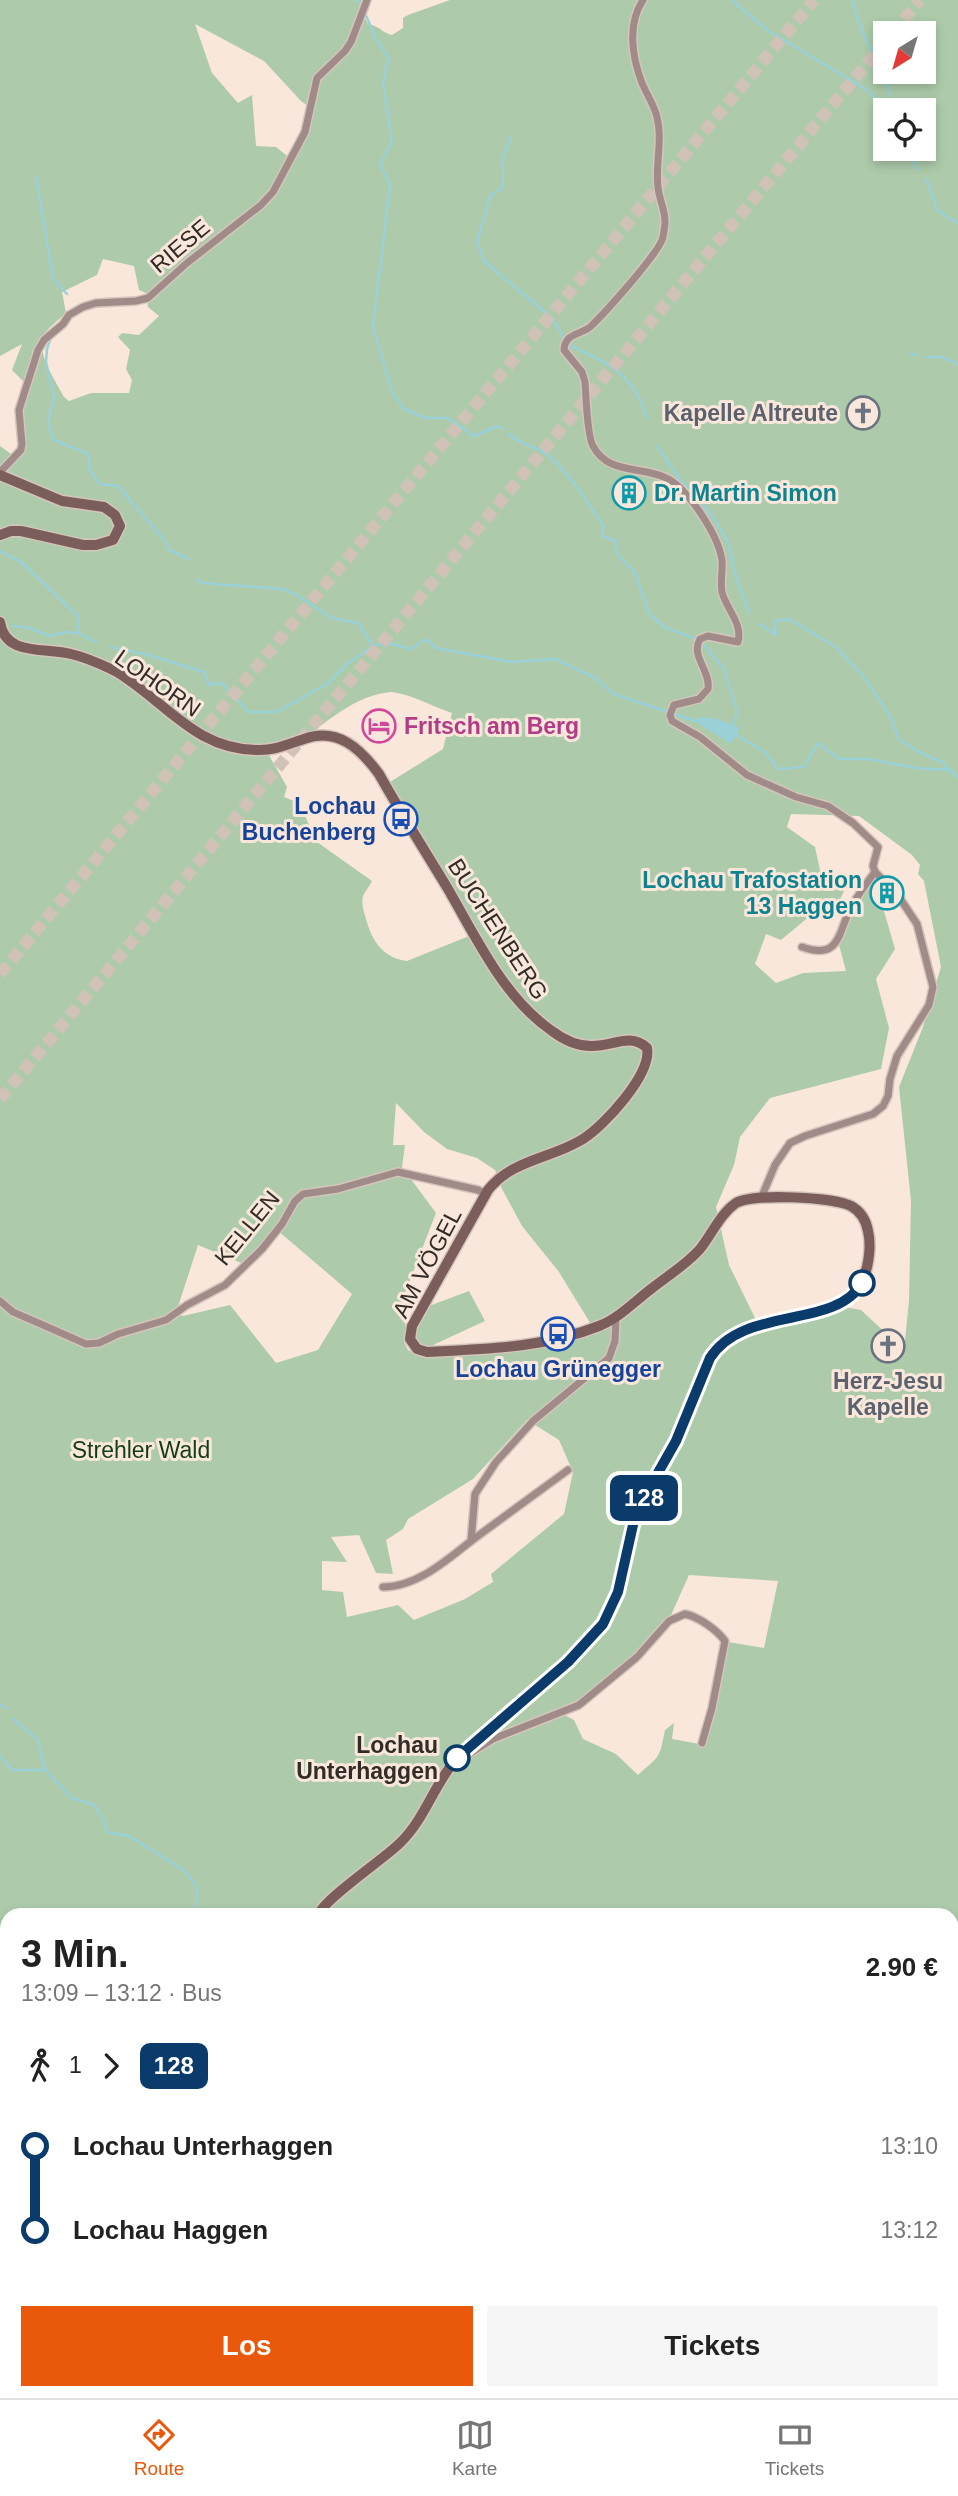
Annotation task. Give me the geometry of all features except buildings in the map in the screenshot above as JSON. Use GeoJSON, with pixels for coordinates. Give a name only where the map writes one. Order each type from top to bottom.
{"type":"FeatureCollection","features":[{"type":"Feature","properties":{"kind":"street","name":"RIESE"},"geometry":{"type":"LineString","coordinates":[[0,475],[21,450],[19,410],[38,350],[44,340],[63,324],[69,315],[82,307],[96,303],[149,298],[187,262],[261,205],[273,192],[305,132],[317,78],[351,42],[367,0]]}},
{"type":"Feature","properties":{"kind":"street"},"geometry":{"type":"LineString","coordinates":[[643,0],[633,18],[633,42],[643,83],[658,121],[658,188],[665,219],[660,243],[595,321],[587,329],[569,337],[564,343],[564,350],[582,372],[585,382],[592,444],[607,463],[667,478],[681,490],[705,521],[722,559],[722,591],[736,620],[740,636],[738,642],[708,636],[699,639],[696,648],[709,678],[708,689],[699,699],[678,704],[671,712],[677,725],[700,737],[747,775],[796,797],[828,806],[853,822],[876,844],[878,850],[873,866],[875,872],[892,888],[915,920],[933,987],[928,1008],[895,1060],[888,1096],[883,1106],[873,1114],[790,1143],[775,1165],[762,1196]]}},
{"type":"Feature","properties":{"kind":"street"},"geometry":{"type":"LineString","coordinates":[[0,475],[62,501],[104,507],[115,515],[120,526],[113,540],[89,545],[21,531],[0,535]]}},
{"type":"Feature","properties":{"kind":"street","name":"LOHORN"},"geometry":{"type":"LineString","coordinates":[[0,622],[5,637],[15,645],[70,654],[113,669],[205,738],[228,746],[265,750]]}},
{"type":"Feature","properties":{"kind":"street","name":"BUCHENBERG"},"geometry":{"type":"LineString","coordinates":[[265,750],[323,734],[342,739],[356,748],[379,774],[477,939],[525,1010],[572,1043],[594,1046],[632,1040],[639,1041],[647,1048],[645,1065],[637,1081],[599,1125],[583,1139],[551,1153]]}},
{"type":"Feature","properties":{"kind":"street"},"geometry":{"type":"LineString","coordinates":[[802,947],[820,951],[833,946],[840,937],[856,899],[875,872]]}},
{"type":"Feature","properties":{"kind":"street","name":"AM VÖGEL"},"geometry":{"type":"LineString","coordinates":[[551,1153],[503,1174],[486,1194],[412,1326],[410,1339],[416,1349],[426,1352],[531,1345],[596,1328],[616,1317]]}},
{"type":"Feature","properties":{"kind":"street","name":"AM VÖGEL"},"geometry":{"type":"LineString","coordinates":[[338,1189],[398,1172],[486,1194]]}},
{"type":"Feature","properties":{"kind":"street","name":"KELLEN"},"geometry":{"type":"LineString","coordinates":[[0,1301],[13,1312],[86,1344],[99,1343],[118,1334],[166,1320],[225,1284],[262,1249],[282,1224],[297,1198],[306,1193],[338,1189]]}},
{"type":"Feature","properties":{"kind":"street"},"geometry":{"type":"LineString","coordinates":[[322,1908],[410,1833],[445,1773],[457,1758],[568,1662],[603,1624],[618,1592],[633,1525],[642,1501],[676,1441],[701,1378],[716,1349],[728,1338],[748,1329],[838,1305],[864,1278],[869,1249],[868,1229],[858,1211],[840,1202],[762,1196],[744,1199],[731,1207],[689,1260],[616,1317],[615,1341],[609,1358],[523,1430],[482,1479],[474,1499],[471,1541]]}},
{"type":"Feature","properties":{"kind":"street"},"geometry":{"type":"LineString","coordinates":[[383,1587],[407,1583],[446,1561],[568,1470]]}},
{"type":"Feature","properties":{"kind":"street"},"geometry":{"type":"LineString","coordinates":[[457,1758],[466,1756],[501,1735],[579,1705],[637,1657],[669,1621],[685,1614],[699,1620],[725,1641],[702,1743]]}},
{"type":"Feature","properties":{"kind":"green space","name":"Strehler Wald"},"geometry":{"type":"Polygon","coordinates":[[[0,0],[362,0],[359,7],[368,24],[392,35],[403,28],[403,18],[450,0],[958,0],[958,1908],[0,1908],[0,446],[11,454],[8,459],[18,447],[17,406],[26,384],[12,370],[22,344],[0,356],[0,0]],[[195,24],[212,73],[238,103],[252,95],[256,146],[276,147],[291,159],[305,137],[312,109],[301,101],[264,61],[195,24]],[[103,259],[97,275],[62,292],[66,313],[47,330],[42,341],[47,366],[64,397],[69,401],[91,393],[129,393],[132,380],[126,369],[130,350],[118,337],[122,333],[139,335],[159,316],[148,307],[146,293],[139,290],[134,266],[103,259]],[[400,693],[379,694],[355,703],[298,741],[266,750],[287,787],[284,797],[299,803],[317,842],[372,881],[362,902],[368,927],[375,941],[391,956],[407,961],[474,934],[390,782],[443,749],[452,713],[400,693]],[[791,814],[787,827],[815,847],[820,870],[844,891],[836,908],[811,915],[781,940],[766,934],[755,964],[776,983],[803,973],[846,971],[839,945],[855,906],[875,880],[895,949],[876,979],[889,1028],[881,1069],[770,1098],[740,1137],[734,1165],[716,1207],[729,1265],[757,1322],[720,1337],[711,1352],[690,1395],[676,1441],[642,1501],[633,1525],[627,1559],[630,1558],[636,1526],[645,1504],[680,1440],[713,1360],[728,1342],[845,1307],[861,1310],[904,1350],[909,1301],[911,1201],[899,1087],[923,1027],[941,967],[924,881],[918,874],[920,865],[912,855],[859,816],[791,814]],[[396,1103],[393,1145],[405,1145],[402,1167],[436,1213],[400,1306],[406,1327],[404,1342],[408,1350],[419,1356],[527,1349],[568,1341],[592,1326],[559,1272],[522,1226],[495,1170],[477,1158],[447,1149],[424,1132],[396,1103]],[[277,1230],[246,1265],[198,1245],[176,1313],[183,1316],[230,1305],[276,1363],[318,1350],[352,1294],[277,1230]],[[527,1420],[473,1479],[408,1519],[403,1529],[386,1540],[393,1574],[376,1573],[359,1535],[331,1537],[347,1562],[322,1561],[322,1590],[343,1592],[347,1617],[398,1605],[414,1620],[465,1599],[493,1582],[491,1574],[564,1514],[573,1472],[559,1440],[527,1420]],[[689,1575],[667,1624],[637,1657],[579,1705],[559,1712],[574,1720],[583,1739],[616,1754],[638,1775],[658,1756],[665,1730],[674,1723],[672,1739],[705,1745],[728,1642],[764,1648],[778,1581],[689,1575]]]}},
{"type":"Feature","properties":{"kind":"green space"},"geometry":{"type":"Polygon","coordinates":[[[469,1291],[485,1321],[433,1345],[432,1349],[418,1345],[413,1334],[429,1306],[469,1291]]]}},
{"type":"Feature","properties":{"kind":"water"},"geometry":{"type":"Polygon","coordinates":[[[701,717],[718,719],[740,728],[731,744],[693,720],[701,717]]]}},
{"type":"Feature","properties":{"kind":"waterway"},"geometry":{"type":"LineString","coordinates":[[732,0],[767,30],[869,91],[874,98]]}},
{"type":"Feature","properties":{"kind":"waterway"},"geometry":{"type":"LineString","coordinates":[[852,0],[890,98]]}},
{"type":"Feature","properties":{"kind":"waterway"},"geometry":{"type":"LineString","coordinates":[[365,13],[375,37],[389,59],[383,82],[392,142],[380,164],[390,185],[373,327],[392,392],[404,409],[426,418],[448,418],[474,436],[498,426],[504,429]]}},
{"type":"Feature","properties":{"kind":"waterway"},"geometry":{"type":"LineString","coordinates":[[511,136],[502,162],[503,187],[490,196],[477,242],[484,261],[554,320],[563,338]]}},
{"type":"Feature","properties":{"kind":"waterway"},"geometry":{"type":"LineString","coordinates":[[912,161],[918,170]]}},
{"type":"Feature","properties":{"kind":"waterway"},"geometry":{"type":"LineString","coordinates":[[36,177],[53,279],[67,294]]}},
{"type":"Feature","properties":{"kind":"waterway"},"geometry":{"type":"LineString","coordinates":[[926,179],[938,211],[958,223]]}},
{"type":"Feature","properties":{"kind":"waterway"},"geometry":{"type":"LineString","coordinates":[[50,340],[46,362],[54,397],[48,423],[54,440],[88,454],[90,471],[100,484],[118,486],[165,541],[169,550],[189,559]]}},
{"type":"Feature","properties":{"kind":"waterway"},"geometry":{"type":"LineString","coordinates":[[569,345],[607,364],[627,380],[642,403],[647,418]]}},
{"type":"Feature","properties":{"kind":"waterway"},"geometry":{"type":"LineString","coordinates":[[910,354],[917,355]]}},
{"type":"Feature","properties":{"kind":"waterway"},"geometry":{"type":"LineString","coordinates":[[926,357],[942,357],[958,364]]}},
{"type":"Feature","properties":{"kind":"waterway"},"geometry":{"type":"LineString","coordinates":[[509,434],[548,455],[571,480],[604,526],[602,536],[616,541],[616,553],[635,573],[649,614],[666,628],[694,638]]}},
{"type":"Feature","properties":{"kind":"waterway"},"geometry":{"type":"LineString","coordinates":[[657,446],[680,479],[711,514],[728,542],[735,574],[749,613]]}},
{"type":"Feature","properties":{"kind":"waterway"},"geometry":{"type":"LineString","coordinates":[[0,551],[21,562],[78,616],[78,633],[96,642]]}},
{"type":"Feature","properties":{"kind":"waterway"},"geometry":{"type":"LineString","coordinates":[[196,579],[202,583],[283,589],[297,595],[331,618],[358,623],[373,646]]}},
{"type":"Feature","properties":{"kind":"waterway"},"geometry":{"type":"LineString","coordinates":[[760,624],[776,635],[775,621],[789,619],[836,647],[867,681],[891,718],[899,739],[917,751],[944,763],[948,769]]}},
{"type":"Feature","properties":{"kind":"waterway"},"geometry":{"type":"LineString","coordinates":[[13,626],[30,628],[49,636],[66,632],[78,633]]}},
{"type":"Feature","properties":{"kind":"waterway"},"geometry":{"type":"LineString","coordinates":[[110,647],[149,655],[204,672],[209,685],[222,683],[249,712],[277,712],[328,683],[348,663],[373,646],[388,643],[411,649],[426,639],[436,648],[512,662],[555,659],[595,678],[614,694],[695,721]]}},
{"type":"Feature","properties":{"kind":"waterway"},"geometry":{"type":"LineString","coordinates":[[703,644],[724,669],[737,712],[732,728]]}},
{"type":"Feature","properties":{"kind":"waterway"},"geometry":{"type":"LineString","coordinates":[[735,734],[766,753],[778,769],[804,767],[818,743],[839,759],[869,759],[916,768],[950,770],[958,778]]}},
{"type":"Feature","properties":{"kind":"waterway"},"geometry":{"type":"LineString","coordinates":[[0,1705],[6,1708]]}},
{"type":"Feature","properties":{"kind":"waterway"},"geometry":{"type":"LineString","coordinates":[[12,1718],[38,1740],[45,1770],[72,1798],[94,1805],[104,1820],[107,1832],[129,1836],[185,1871],[197,1887],[196,1908]]}},
{"type":"Feature","properties":{"kind":"waterway"},"geometry":{"type":"LineString","coordinates":[[0,1756],[12,1770],[45,1770]]}},
{"type":"Feature","properties":{"kind":"tunnel"},"geometry":{"type":"LineString","coordinates":[[0,974],[814,0]]}},
{"type":"Feature","properties":{"kind":"tunnel"},"geometry":{"type":"LineString","coordinates":[[902,21],[920,0]]}},
{"type":"Feature","properties":{"kind":"tunnel"},"geometry":{"type":"LineString","coordinates":[[0,1099],[873,57]]}},
{"type":"Feature","properties":{"kind":"bus line","name":"128"},"geometry":{"type":"LineString","coordinates":[[457,1758],[568,1662],[603,1624],[618,1592],[633,1525],[642,1501],[676,1441],[710,1358],[721,1343],[748,1329],[838,1305],[854,1295],[862,1283]]}},
{"type":"Feature","properties":{"kind":"place","name":"Kapelle Altreute"},"geometry":{"type":"Point","coordinates":[863,413]}},
{"type":"Feature","properties":{"kind":"place","name":"Dr. Martin Simon"},"geometry":{"type":"Point","coordinates":[629,493]}},
{"type":"Feature","properties":{"kind":"place","name":"Fritsch am Berg"},"geometry":{"type":"Point","coordinates":[379,726]}},
{"type":"Feature","properties":{"kind":"place","name":"Lochau Buchenberg"},"geometry":{"type":"Point","coordinates":[401,819]}},
{"type":"Feature","properties":{"kind":"place","name":"Lochau Trafostation 13 Haggen"},"geometry":{"type":"Point","coordinates":[887,893]}},
{"type":"Feature","properties":{"kind":"place","name":"Lochau Grünegger"},"geometry":{"type":"Point","coordinates":[558,1334]}},
{"type":"Feature","properties":{"kind":"place","name":"Herz-Jesu Kapelle"},"geometry":{"type":"Point","coordinates":[888,1346]}},
{"type":"Feature","properties":{"kind":"place","name":"Lochau Unterhaggen"},"geometry":{"type":"Point","coordinates":[457,1758]}}]}
